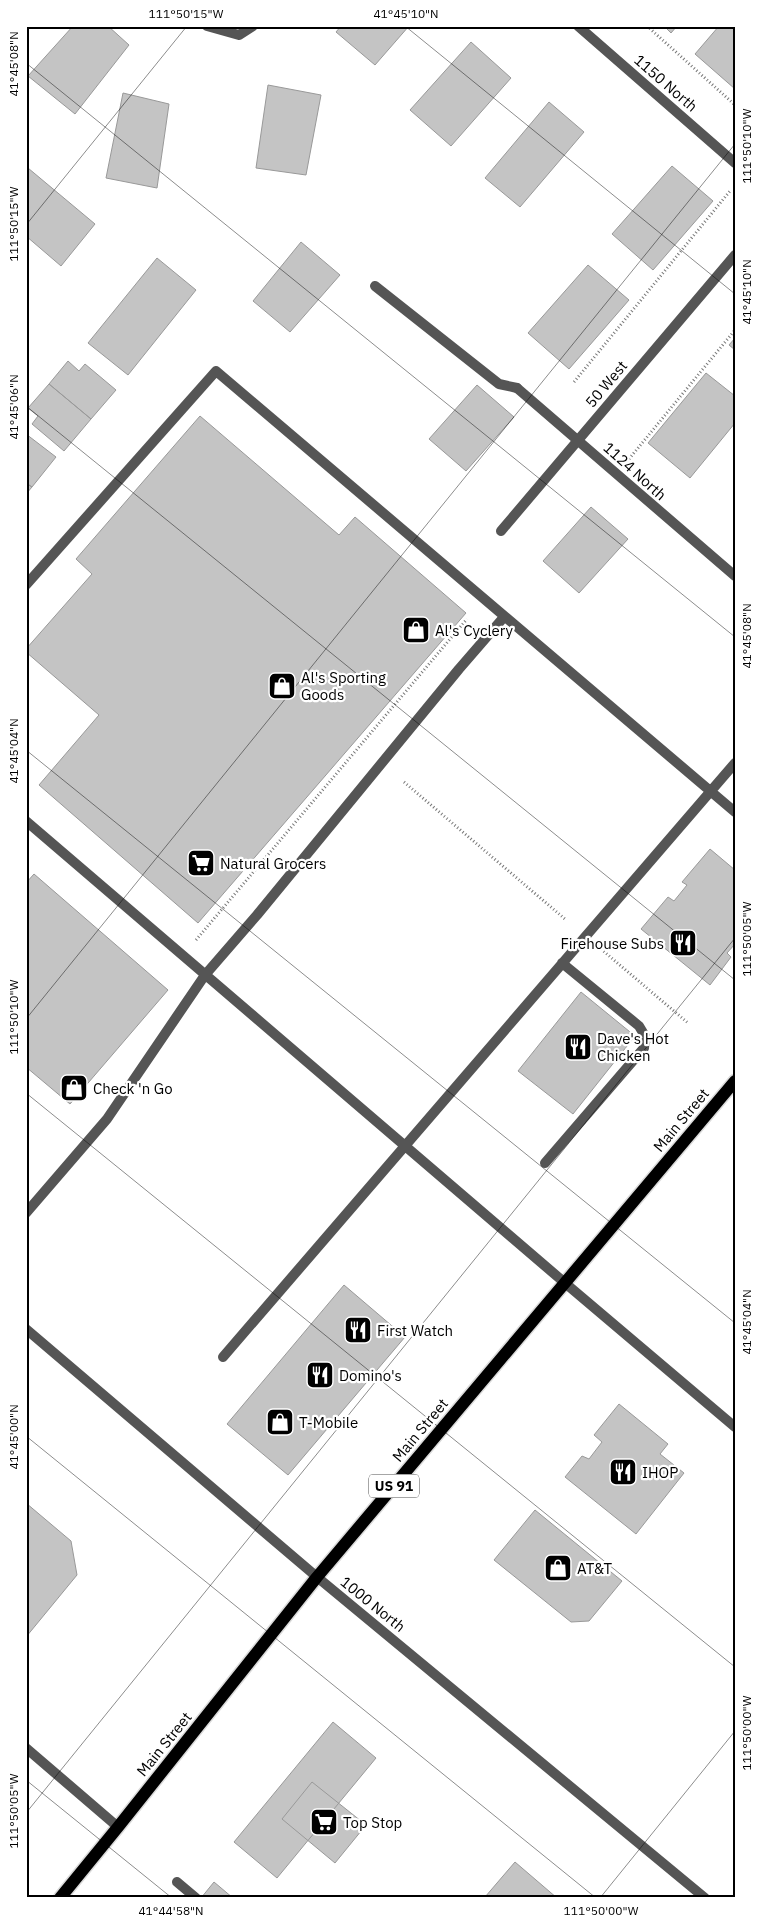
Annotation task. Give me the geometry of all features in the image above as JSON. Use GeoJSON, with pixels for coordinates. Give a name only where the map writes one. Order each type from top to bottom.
{"type":"FeatureCollection","features":[{"type":"Feature","properties":{"kind":"main road","name":"Main Street"},"geometry":{"type":"LineString","coordinates":[[60,1898],[317,1577],[735,1081]]}},
{"type":"Feature","properties":{"kind":"street"},"geometry":{"type":"LineString","coordinates":[[207,26],[239,36],[253,26]]}},
{"type":"Feature","properties":{"kind":"street","name":"1150 North"},"geometry":{"type":"LineString","coordinates":[[578,26],[735,163]]}},
{"type":"Feature","properties":{"kind":"street","name":"50 West"},"geometry":{"type":"LineString","coordinates":[[501,531],[735,255]]}},
{"type":"Feature","properties":{"kind":"street","name":"1124 North"},"geometry":{"type":"LineString","coordinates":[[375,286],[499,384],[516,388],[735,576]]}},
{"type":"Feature","properties":{"kind":"street"},"geometry":{"type":"LineString","coordinates":[[26,585],[216,371],[735,812]]}},
{"type":"Feature","properties":{"kind":"street"},"geometry":{"type":"LineString","coordinates":[[26,1213],[107,1119],[205,975],[504,617]]}},
{"type":"Feature","properties":{"kind":"street"},"geometry":{"type":"LineString","coordinates":[[223,1357],[735,762]]}},
{"type":"Feature","properties":{"kind":"street"},"geometry":{"type":"LineString","coordinates":[[26,822],[735,1427]]}},
{"type":"Feature","properties":{"kind":"street"},"geometry":{"type":"LineString","coordinates":[[545,1163],[644,1048],[646,1036],[639,1026],[562,964]]}},
{"type":"Feature","properties":{"kind":"street","name":"1000 North"},"geometry":{"type":"LineString","coordinates":[[26,1329],[317,1577],[705,1898]]}},
{"type":"Feature","properties":{"kind":"street"},"geometry":{"type":"LineString","coordinates":[[26,1748],[118,1827]]}},
{"type":"Feature","properties":{"kind":"street"},"geometry":{"type":"LineString","coordinates":[[177,1882],[196,1898]]}},
{"type":"Feature","properties":{"kind":"path"},"geometry":{"type":"LineString","coordinates":[[647,26],[735,105]]}},
{"type":"Feature","properties":{"kind":"path"},"geometry":{"type":"LineString","coordinates":[[574,382],[730,191]]}},
{"type":"Feature","properties":{"kind":"path"},"geometry":{"type":"LineString","coordinates":[[628,459],[735,330]]}},
{"type":"Feature","properties":{"kind":"path"},"geometry":{"type":"LineString","coordinates":[[196,940],[467,619]]}},
{"type":"Feature","properties":{"kind":"path"},"geometry":{"type":"LineString","coordinates":[[404,782],[565,919]]}},
{"type":"Feature","properties":{"kind":"path"},"geometry":{"type":"LineString","coordinates":[[600,949],[688,1023]]}},
{"type":"Feature","properties":{"kind":"building"},"geometry":{"type":"Polygon","coordinates":[[[73,26],[108,26],[129,45],[75,114],[28,76],[73,26]]]}},
{"type":"Feature","properties":{"kind":"building"},"geometry":{"type":"Polygon","coordinates":[[[341,26],[409,26],[375,65],[336,32],[341,26]]]}},
{"type":"Feature","properties":{"kind":"building"},"geometry":{"type":"Polygon","coordinates":[[[664,26],[677,26],[671,33],[664,26]]]}},
{"type":"Feature","properties":{"kind":"building"},"geometry":{"type":"Polygon","coordinates":[[[719,26],[735,26],[735,89],[695,54],[719,26]]]}},
{"type":"Feature","properties":{"kind":"building"},"geometry":{"type":"Polygon","coordinates":[[[471,42],[511,78],[451,146],[410,110],[471,42]]]}},
{"type":"Feature","properties":{"kind":"building"},"geometry":{"type":"Polygon","coordinates":[[[268,85],[321,95],[306,175],[256,168],[268,85]]]}},
{"type":"Feature","properties":{"kind":"building"},"geometry":{"type":"Polygon","coordinates":[[[123,93],[169,104],[157,188],[106,178],[123,93]]]}},
{"type":"Feature","properties":{"kind":"building"},"geometry":{"type":"Polygon","coordinates":[[[549,102],[584,132],[520,207],[485,178],[549,102]]]}},
{"type":"Feature","properties":{"kind":"building"},"geometry":{"type":"Polygon","coordinates":[[[672,166],[713,201],[653,270],[612,234],[672,166]]]}},
{"type":"Feature","properties":{"kind":"building"},"geometry":{"type":"Polygon","coordinates":[[[28,168],[95,224],[61,266],[26,236],[26,170],[28,168]]]}},
{"type":"Feature","properties":{"kind":"building"},"geometry":{"type":"Polygon","coordinates":[[[301,242],[340,275],[290,332],[253,301],[301,242]]]}},
{"type":"Feature","properties":{"kind":"building"},"geometry":{"type":"Polygon","coordinates":[[[157,258],[196,290],[128,375],[88,343],[157,258]]]}},
{"type":"Feature","properties":{"kind":"building"},"geometry":{"type":"Polygon","coordinates":[[[588,265],[629,300],[569,369],[528,333],[588,265]]]}},
{"type":"Feature","properties":{"kind":"building"},"geometry":{"type":"Polygon","coordinates":[[[735,338],[735,350],[729,345],[735,338]]]}},
{"type":"Feature","properties":{"kind":"building"},"geometry":{"type":"Polygon","coordinates":[[[68,361],[79,371],[85,364],[116,390],[91,419],[49,384],[68,361]]]}},
{"type":"Feature","properties":{"kind":"building"},"geometry":{"type":"Polygon","coordinates":[[[706,373],[735,396],[735,423],[690,478],[648,443],[706,373]]]}},
{"type":"Feature","properties":{"kind":"building"},"geometry":{"type":"Polygon","coordinates":[[[49,384],[91,419],[64,451],[32,424],[38,416],[28,408],[49,384]]]}},
{"type":"Feature","properties":{"kind":"building"},"geometry":{"type":"Polygon","coordinates":[[[477,385],[514,417],[466,471],[429,439],[477,385]]]}},
{"type":"Feature","properties":{"kind":"building"},"geometry":{"type":"Polygon","coordinates":[[[200,416],[339,535],[355,517],[466,613],[198,923],[39,785],[99,715],[26,652],[26,649],[92,574],[76,559],[200,416]]]}},
{"type":"Feature","properties":{"kind":"building"},"geometry":{"type":"Polygon","coordinates":[[[26,434],[56,457],[32,487],[26,483],[26,434]]]}},
{"type":"Feature","properties":{"kind":"building"},"geometry":{"type":"Polygon","coordinates":[[[26,483],[32,487],[26,494],[26,483]]]}},
{"type":"Feature","properties":{"kind":"building"},"geometry":{"type":"Polygon","coordinates":[[[591,507],[628,539],[579,593],[543,561],[591,507]]]}},
{"type":"Feature","properties":{"kind":"building"},"geometry":{"type":"Polygon","coordinates":[[[710,849],[735,870],[735,944],[727,953],[731,957],[710,985],[641,929],[668,897],[674,901],[687,885],[682,882],[710,849]]]}},
{"type":"Feature","properties":{"kind":"building"},"geometry":{"type":"Polygon","coordinates":[[[34,874],[168,990],[70,1104],[26,1067],[26,883],[34,874]]]}},
{"type":"Feature","properties":{"kind":"building"},"geometry":{"type":"Polygon","coordinates":[[[581,992],[635,1036],[573,1114],[518,1071],[581,992]]]}},
{"type":"Feature","properties":{"kind":"building"},"geometry":{"type":"Polygon","coordinates":[[[344,1285],[405,1337],[288,1475],[227,1424],[344,1285]]]}},
{"type":"Feature","properties":{"kind":"building"},"geometry":{"type":"Polygon","coordinates":[[[619,1404],[668,1444],[660,1454],[684,1473],[636,1534],[565,1477],[582,1456],[589,1459],[602,1442],[594,1435],[619,1404]]]}},
{"type":"Feature","properties":{"kind":"building"},"geometry":{"type":"Polygon","coordinates":[[[26,1503],[71,1541],[77,1575],[26,1637],[26,1503]]]}},
{"type":"Feature","properties":{"kind":"building"},"geometry":{"type":"Polygon","coordinates":[[[535,1510],[622,1581],[589,1621],[571,1622],[494,1560],[535,1510]]]}},
{"type":"Feature","properties":{"kind":"building"},"geometry":{"type":"Polygon","coordinates":[[[333,1722],[376,1758],[277,1878],[234,1842],[333,1722]]]}},
{"type":"Feature","properties":{"kind":"building","name":"Top Stop"},"geometry":{"type":"Polygon","coordinates":[[[312,1782],[366,1825],[335,1863],[282,1819],[312,1782]]]}},
{"type":"Feature","properties":{"kind":"building"},"geometry":{"type":"Polygon","coordinates":[[[515,1862],[557,1898],[485,1897],[515,1862]]]}},
{"type":"Feature","properties":{"kind":"building"},"geometry":{"type":"Polygon","coordinates":[[[214,1882],[233,1898],[201,1898],[214,1882]]]}},
{"type":"Feature","properties":{"kind":"place","name":"Al's Cyclery"},"geometry":{"type":"Point","coordinates":[416,630]}},
{"type":"Feature","properties":{"kind":"place","name":"Al's Sporting Goods"},"geometry":{"type":"Point","coordinates":[282,686]}},
{"type":"Feature","properties":{"kind":"place","name":"Natural Grocers"},"geometry":{"type":"Point","coordinates":[201,863]}},
{"type":"Feature","properties":{"kind":"place","name":"Firehouse Subs"},"geometry":{"type":"Point","coordinates":[683,943]}},
{"type":"Feature","properties":{"kind":"place","name":"Dave's Hot Chicken"},"geometry":{"type":"Point","coordinates":[578,1047]}},
{"type":"Feature","properties":{"kind":"place","name":"Check 'n Go"},"geometry":{"type":"Point","coordinates":[74,1088]}},
{"type":"Feature","properties":{"kind":"place","name":"First Watch"},"geometry":{"type":"Point","coordinates":[358,1330]}},
{"type":"Feature","properties":{"kind":"place","name":"Domino's"},"geometry":{"type":"Point","coordinates":[320,1375]}},
{"type":"Feature","properties":{"kind":"place","name":"T-Mobile"},"geometry":{"type":"Point","coordinates":[280,1422]}},
{"type":"Feature","properties":{"kind":"place","name":"IHOP"},"geometry":{"type":"Point","coordinates":[623,1472]}},
{"type":"Feature","properties":{"kind":"place","name":"AT&T"},"geometry":{"type":"Point","coordinates":[558,1568]}},
{"type":"Feature","properties":{"kind":"place","name":"Top Stop"},"geometry":{"type":"Point","coordinates":[324,1822]}}]}
